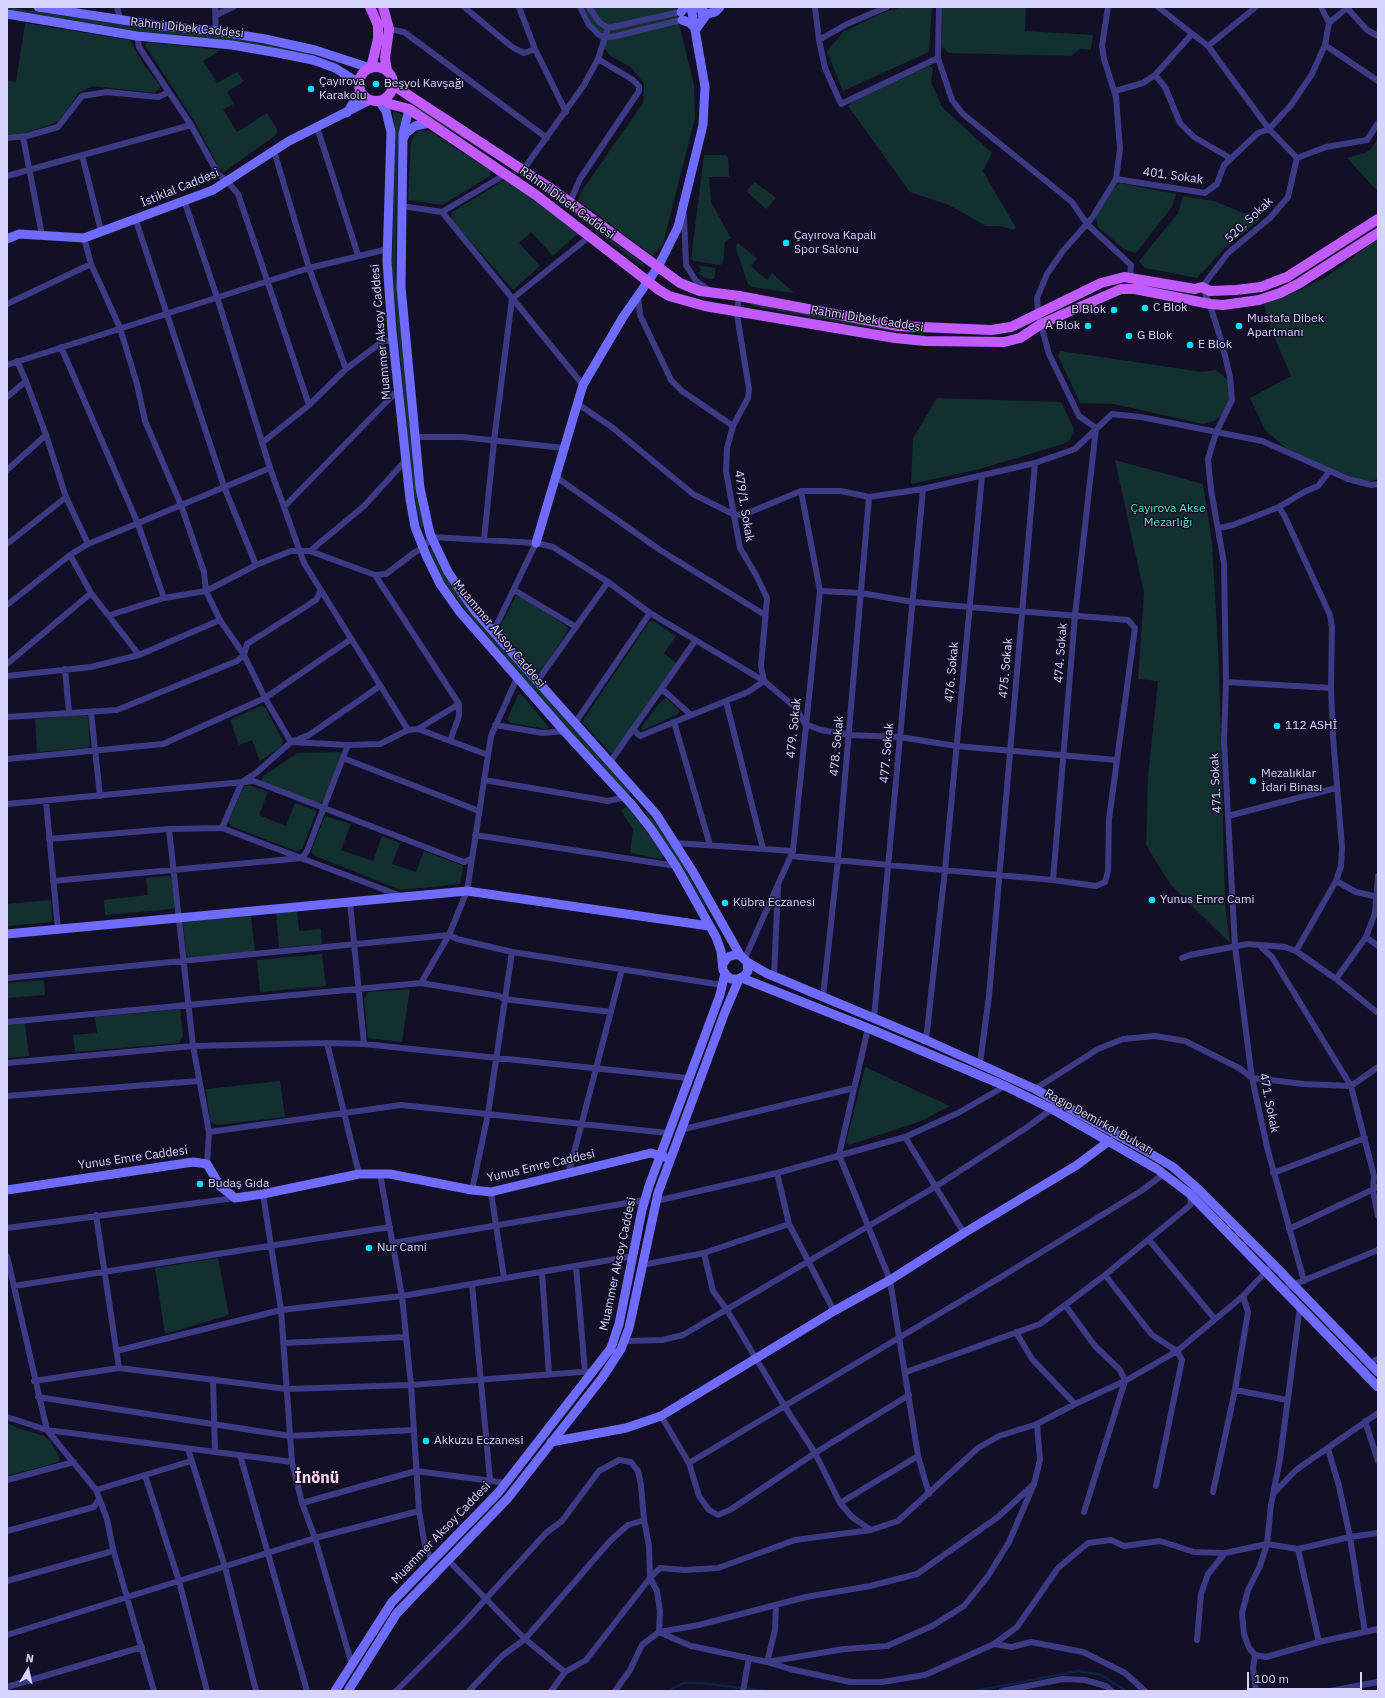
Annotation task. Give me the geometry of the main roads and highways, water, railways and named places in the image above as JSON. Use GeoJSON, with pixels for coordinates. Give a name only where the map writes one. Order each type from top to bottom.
{"type":"FeatureCollection","features":[{"type":"Feature","properties":{"kind":"main road","name":"Rahmi Dibek Caddesi"},"geometry":{"type":"LineString","coordinates":[[38,7],[216,31],[301,46],[370,68],[382,68],[387,70]]}},
{"type":"Feature","properties":{"kind":"main road"},"geometry":{"type":"LineString","coordinates":[[347,113],[360,87],[362,74],[370,68],[378,39],[378,25],[370,7]]}},
{"type":"Feature","properties":{"kind":"main road"},"geometry":{"type":"LineString","coordinates":[[378,100],[391,92],[393,85],[391,76],[387,70],[385,58],[389,29],[383,7]]}},
{"type":"Feature","properties":{"kind":"main road"},"geometry":{"type":"LineString","coordinates":[[536,543],[583,385],[623,317],[658,268],[678,226],[703,125],[705,87],[696,29],[687,12],[705,10],[714,12],[718,7]]}},
{"type":"Feature","properties":{"kind":"main road"},"geometry":{"type":"LineString","coordinates":[[696,29],[705,10]]}},
{"type":"Feature","properties":{"kind":"main road","name":"Rahmi Dibek Caddesi"},"geometry":{"type":"LineString","coordinates":[[7,14],[138,36],[232,45],[292,56],[335,68],[360,87],[365,98],[378,100],[409,109],[506,174],[590,236],[659,290],[678,299],[881,336],[925,341],[1004,342],[1020,338],[1039,320],[1101,283],[1116,278],[1130,277],[1194,289],[1202,288],[1210,291],[1261,287],[1280,281],[1378,218]]}},
{"type":"Feature","properties":{"kind":"main road","name":"Rahmi Dibek Caddesi"},"geometry":{"type":"LineString","coordinates":[[393,85],[570,202],[680,283],[711,293],[739,296],[832,314],[915,327],[1000,330],[1039,320],[1121,289],[1135,289],[1210,304],[1223,305],[1246,302],[1280,293],[1298,284],[1378,233]]}},
{"type":"Feature","properties":{"kind":"main road"},"geometry":{"type":"LineString","coordinates":[[348,1691],[397,1613],[508,1498],[602,1378],[621,1349],[625,1341],[656,1201],[669,1158],[740,978],[748,971],[744,959],[656,814],[491,628],[459,588],[442,560],[432,537],[421,499],[401,294],[403,128],[411,98]]}},
{"type":"Feature","properties":{"kind":"main road","name":"İstiklal Caddesi"},"geometry":{"type":"LineString","coordinates":[[7,239],[19,234],[84,238],[213,190],[228,182],[289,140],[378,100]]}},
{"type":"Feature","properties":{"kind":"main road","name":"Muammer Aksoy Caddesi"},"geometry":{"type":"LineString","coordinates":[[335,1691],[388,1608],[507,1483],[590,1372],[609,1352],[617,1335],[645,1200],[688,1078],[714,1013],[722,985],[724,968],[719,944],[676,866],[651,829],[625,797],[517,678],[452,601],[435,574],[423,548],[413,516],[389,304],[388,249],[391,132],[386,111],[378,100]]}},
{"type":"Feature","properties":{"kind":"main road"},"geometry":{"type":"LineString","coordinates":[[403,139],[406,133],[415,126],[422,123],[429,123]]}},
{"type":"Feature","properties":{"kind":"main road"},"geometry":{"type":"LineString","coordinates":[[7,934],[466,891],[709,926]]}},
{"type":"Feature","properties":{"kind":"main road"},"geometry":{"type":"LineString","coordinates":[[740,978],[731,978],[724,968],[728,957],[734,955],[744,959]]}},
{"type":"Feature","properties":{"kind":"main road","name":"Ragıp Demirkol Bulvarı"},"geometry":{"type":"LineString","coordinates":[[744,959],[774,976],[926,1040],[1035,1089],[1173,1167],[1197,1188],[1378,1372]]}},
{"type":"Feature","properties":{"kind":"main road","name":"Ragıp Demirkol Bulvarı"},"geometry":{"type":"LineString","coordinates":[[740,978],[868,1028],[1005,1086],[1052,1109],[1164,1174],[1190,1194],[1378,1387]]}},
{"type":"Feature","properties":{"kind":"main road"},"geometry":{"type":"LineString","coordinates":[[551,1442],[626,1428],[660,1416],[890,1280],[964,1233],[1077,1165],[1108,1141]]}},
{"type":"Feature","properties":{"kind":"main road","name":"Yunus Emre Caddesi"},"geometry":{"type":"LineString","coordinates":[[7,1190],[193,1162],[207,1164],[214,1179],[226,1192],[235,1198],[263,1194],[359,1174],[390,1174],[472,1190],[491,1192],[651,1153],[669,1158]]}},
{"type":"Feature","properties":{"kind":"waterway"},"geometry":{"type":"LineString","coordinates":[[975,1691],[1078,1671],[1102,1675],[1126,1691]]}},
{"type":"Feature","properties":{"kind":"waterway"},"geometry":{"type":"LineString","coordinates":[[668,1691],[683,1683],[700,1683],[767,1691]]}},
{"type":"Feature","properties":{"kind":"place","name":"Beşyol Kavşağı"},"geometry":{"type":"Point","coordinates":[376,84]}},
{"type":"Feature","properties":{"kind":"place","name":"Çayırova Karakolu"},"geometry":{"type":"Point","coordinates":[311,89]}},
{"type":"Feature","properties":{"kind":"place","name":"Çayırova Kapalı Spor Salonu"},"geometry":{"type":"Point","coordinates":[786,243]}},
{"type":"Feature","properties":{"kind":"place","name":"C Blok"},"geometry":{"type":"Point","coordinates":[1145,308]}},
{"type":"Feature","properties":{"kind":"place","name":"B Blok"},"geometry":{"type":"Point","coordinates":[1114,310]}},
{"type":"Feature","properties":{"kind":"place","name":"A Blok"},"geometry":{"type":"Point","coordinates":[1088,326]}},
{"type":"Feature","properties":{"kind":"place","name":"Mustafa Dibek Apartmanı"},"geometry":{"type":"Point","coordinates":[1239,326]}},
{"type":"Feature","properties":{"kind":"place","name":"G Blok"},"geometry":{"type":"Point","coordinates":[1129,336]}},
{"type":"Feature","properties":{"kind":"place","name":"E Blok"},"geometry":{"type":"Point","coordinates":[1190,345]}},
{"type":"Feature","properties":{"kind":"place","name":"112 ASHİ"},"geometry":{"type":"Point","coordinates":[1277,726]}},
{"type":"Feature","properties":{"kind":"place","name":"Mezalıklar İdari Binası"},"geometry":{"type":"Point","coordinates":[1253,781]}},
{"type":"Feature","properties":{"kind":"place","name":"Yunus Emre Cami"},"geometry":{"type":"Point","coordinates":[1152,900]}},
{"type":"Feature","properties":{"kind":"place","name":"Kübra Eczanesi"},"geometry":{"type":"Point","coordinates":[725,903]}},
{"type":"Feature","properties":{"kind":"place","name":"Budaş Gıda"},"geometry":{"type":"Point","coordinates":[200,1184]}},
{"type":"Feature","properties":{"kind":"place","name":"Nur Cami"},"geometry":{"type":"Point","coordinates":[369,1248]}},
{"type":"Feature","properties":{"kind":"place","name":"Akkuzu Eczanesi"},"geometry":{"type":"Point","coordinates":[426,1441]}},
{"type":"Feature","properties":{"kind":"district","name":"İnönü"},"geometry":{"type":"Point","coordinates":[317,1478]}},
{"type":"Feature","properties":{"kind":"park label","name":"Çayırova Akse Mezarlığı"},"geometry":{"type":"Point","coordinates":[1168,516]}}]}
